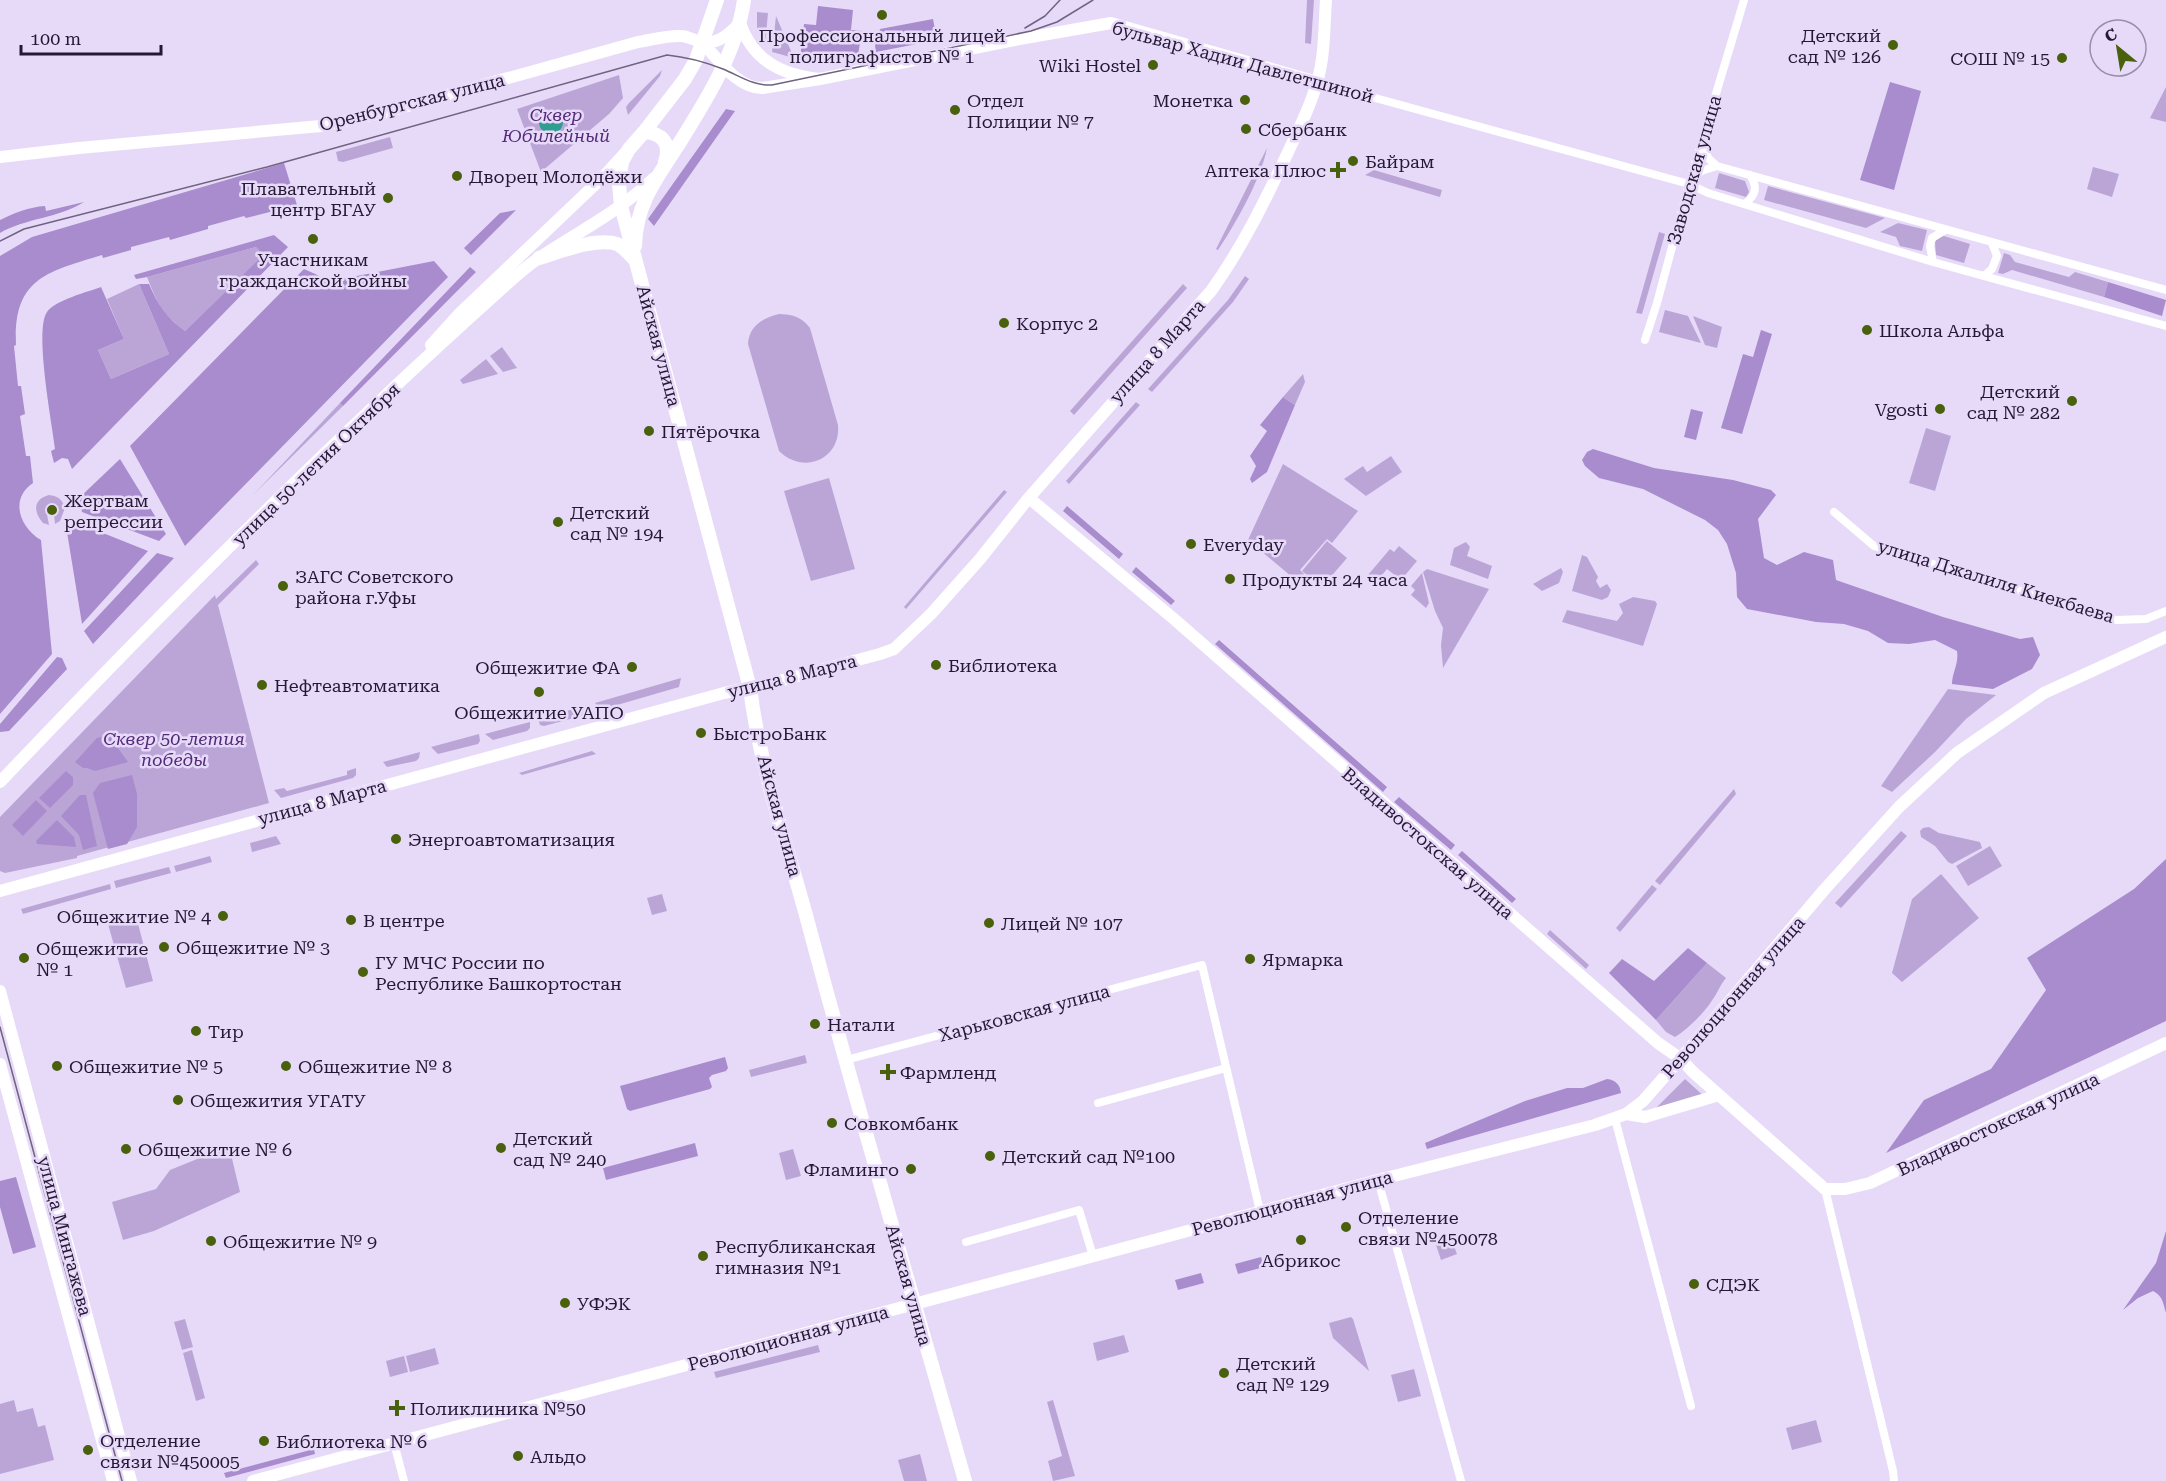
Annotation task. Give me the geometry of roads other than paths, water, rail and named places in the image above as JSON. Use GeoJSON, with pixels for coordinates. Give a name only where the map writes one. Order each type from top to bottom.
{"type":"FeatureCollection","features":[{"type":"Feature","properties":{"kind":"main road"},"geometry":{"type":"LineString","coordinates":[[386,396],[460,313],[604,176],[644,132],[685,79],[702,42],[717,0]]}},
{"type":"Feature","properties":{"kind":"main road","name":"улица 50-летия Октября"},"geometry":{"type":"LineString","coordinates":[[635,260],[641,206],[660,171],[700,109],[723,64],[740,23],[744,0]]}},
{"type":"Feature","properties":{"kind":"main road","name":"улица 8 Марта"},"geometry":{"type":"LineString","coordinates":[[0,891],[724,693],[894,649],[952,591],[1029,498],[1211,291],[1225,271],[1275,180],[1308,108],[1317,82],[1323,44],[1326,0]]}},
{"type":"Feature","properties":{"kind":"main road"},"geometry":{"type":"LineString","coordinates":[[740,23],[745,38],[753,50],[768,62],[795,76],[820,79]]}},
{"type":"Feature","properties":{"kind":"main road","name":"Оренбургская улица"},"geometry":{"type":"LineString","coordinates":[[0,158],[79,148],[321,126],[386,112],[638,42],[678,36],[690,37],[702,42],[724,38],[740,23]]}},
{"type":"Feature","properties":{"kind":"main road","name":"бульвар Хадии Давлетшиной"},"geometry":{"type":"LineString","coordinates":[[702,42],[742,83],[754,88],[820,79],[1112,23],[1317,82]]}},
{"type":"Feature","properties":{"kind":"main road"},"geometry":{"type":"LineString","coordinates":[[644,132],[652,133],[665,140],[668,153],[660,171]]}},
{"type":"Feature","properties":{"kind":"main road","name":"Айская улица"},"geometry":{"type":"LineString","coordinates":[[629,149],[620,171],[621,206],[750,687],[753,713],[768,774],[965,1481]]}},
{"type":"Feature","properties":{"kind":"main road","name":"улица 50-летия Октября"},"geometry":{"type":"LineString","coordinates":[[0,782],[135,641],[386,396],[496,294],[539,258],[621,206],[660,171]]}},
{"type":"Feature","properties":{"kind":"main road"},"geometry":{"type":"LineString","coordinates":[[539,258],[606,242],[618,245],[635,260]]}},
{"type":"Feature","properties":{"kind":"main road","name":"Владивостокская улица"},"geometry":{"type":"LineString","coordinates":[[1029,498],[1174,619],[1639,1028],[1681,1059],[1825,1189],[1845,1189],[1890,1175],[2166,1043]]}},
{"type":"Feature","properties":{"kind":"main road","name":"Революционная улица"},"geometry":{"type":"LineString","coordinates":[[253,1481],[1260,1211],[1495,1152],[1621,1117],[1643,1101],[1681,1059],[1824,890],[1899,807],[1957,753],[2044,693],[2166,637]]}},
{"type":"Feature","properties":{"kind":"main road","name":"улица Мингажева"},"geometry":{"type":"LineString","coordinates":[[0,991],[131,1481]]}},
{"type":"Feature","properties":{"kind":"main road"},"geometry":{"type":"LineString","coordinates":[[0,1064],[113,1481]]}},
{"type":"Feature","properties":{"kind":"main road"},"geometry":{"type":"LineString","coordinates":[[1621,1117],[1645,1117],[1719,1095]]}},
{"type":"Feature","properties":{"kind":"street","name":"Заводская улица"},"geometry":{"type":"LineString","coordinates":[[1645,340],[1744,0]]}},
{"type":"Feature","properties":{"kind":"street","name":"бульвар Хадии Давлетшиной"},"geometry":{"type":"LineString","coordinates":[[1317,82],[1689,184],[1708,193],[1933,262],[2166,326]]}},
{"type":"Feature","properties":{"kind":"street"},"geometry":{"type":"LineString","coordinates":[[1701,145],[1709,159],[1717,166],[2166,290]]}},
{"type":"Feature","properties":{"kind":"street"},"geometry":{"type":"LineString","coordinates":[[1689,184],[1701,171],[1717,166]]}},
{"type":"Feature","properties":{"kind":"street"},"geometry":{"type":"LineString","coordinates":[[1745,204],[1755,193],[1754,181],[1750,175]]}},
{"type":"Feature","properties":{"kind":"street"},"geometry":{"type":"LineString","coordinates":[[1933,262],[1930,246],[1932,237],[1945,230]]}},
{"type":"Feature","properties":{"kind":"street"},"geometry":{"type":"LineString","coordinates":[[1985,275],[1996,263],[1997,256],[1992,243]]}},
{"type":"Feature","properties":{"kind":"street","name":"улица Джалиля Киекбаева"},"geometry":{"type":"LineString","coordinates":[[1834,512],[1874,546],[2116,620],[2146,619],[2166,611]]}},
{"type":"Feature","properties":{"kind":"street","name":"Харьковская улица"},"geometry":{"type":"LineString","coordinates":[[846,1060],[1202,965],[1226,1068]]}},
{"type":"Feature","properties":{"kind":"street"},"geometry":{"type":"LineString","coordinates":[[1098,1103],[1226,1068],[1260,1211]]}},
{"type":"Feature","properties":{"kind":"street"},"geometry":{"type":"LineString","coordinates":[[1621,1117],[1690,1406]]}},
{"type":"Feature","properties":{"kind":"street"},"geometry":{"type":"LineString","coordinates":[[1378,1180],[1461,1481]]}},
{"type":"Feature","properties":{"kind":"street"},"geometry":{"type":"LineString","coordinates":[[1825,1189],[1894,1481]]}},
{"type":"Feature","properties":{"kind":"street"},"geometry":{"type":"LineString","coordinates":[[966,1242],[1079,1210],[1093,1256]]}},
{"type":"Feature","properties":{"kind":"street"},"geometry":{"type":"LineString","coordinates":[[394,1443],[404,1481]]}},
{"type":"Feature","properties":{"kind":"tram line"},"geometry":{"type":"LineString","coordinates":[[1025,28],[1045,16],[1060,0]]}},
{"type":"Feature","properties":{"kind":"tram line"},"geometry":{"type":"LineString","coordinates":[[0,241],[24,229],[267,167],[667,55],[703,62],[753,82],[772,85],[1031,31],[1057,22],[1093,0]]}},
{"type":"Feature","properties":{"kind":"tram line"},"geometry":{"type":"LineString","coordinates":[[0,1027],[122,1481]]}},
{"type":"Feature","properties":{"kind":"place","name":"Профессиональный лицей полиграфистов № 1"},"geometry":{"type":"Point","coordinates":[882,15]}},
{"type":"Feature","properties":{"kind":"place","name":"Детский сад № 126"},"geometry":{"type":"Point","coordinates":[1893,45]}},
{"type":"Feature","properties":{"kind":"place","name":"СОШ № 15"},"geometry":{"type":"Point","coordinates":[2062,58]}},
{"type":"Feature","properties":{"kind":"place","name":"Wiki Hostel"},"geometry":{"type":"Point","coordinates":[1153,65]}},
{"type":"Feature","properties":{"kind":"place","name":"Монетка"},"geometry":{"type":"Point","coordinates":[1245,100]}},
{"type":"Feature","properties":{"kind":"place","name":"Отдел Полиции № 7"},"geometry":{"type":"Point","coordinates":[955,110]}},
{"type":"Feature","properties":{"kind":"place","name":"Сбербанк"},"geometry":{"type":"Point","coordinates":[1246,129]}},
{"type":"Feature","properties":{"kind":"place","name":"Байрам"},"geometry":{"type":"Point","coordinates":[1353,161]}},
{"type":"Feature","properties":{"kind":"place","name":"Аптека Плюс"},"geometry":{"type":"Point","coordinates":[1338,170]}},
{"type":"Feature","properties":{"kind":"place","name":"Дворец Молодёжи"},"geometry":{"type":"Point","coordinates":[457,176]}},
{"type":"Feature","properties":{"kind":"place","name":"Плавательный центр БГАУ"},"geometry":{"type":"Point","coordinates":[388,198]}},
{"type":"Feature","properties":{"kind":"place","name":"Участникам гражданской войны"},"geometry":{"type":"Point","coordinates":[313,239]}},
{"type":"Feature","properties":{"kind":"place","name":"Корпус 2"},"geometry":{"type":"Point","coordinates":[1004,323]}},
{"type":"Feature","properties":{"kind":"place","name":"Школа Альфа"},"geometry":{"type":"Point","coordinates":[1867,330]}},
{"type":"Feature","properties":{"kind":"place","name":"Детский сад № 282"},"geometry":{"type":"Point","coordinates":[2072,401]}},
{"type":"Feature","properties":{"kind":"place","name":"Vgosti"},"geometry":{"type":"Point","coordinates":[1940,409]}},
{"type":"Feature","properties":{"kind":"place","name":"Пятёрочка"},"geometry":{"type":"Point","coordinates":[649,431]}},
{"type":"Feature","properties":{"kind":"place","name":"Жертвам репрессии"},"geometry":{"type":"Point","coordinates":[52,510]}},
{"type":"Feature","properties":{"kind":"place","name":"Детский сад № 194"},"geometry":{"type":"Point","coordinates":[558,522]}},
{"type":"Feature","properties":{"kind":"place","name":"Everyday"},"geometry":{"type":"Point","coordinates":[1191,544]}},
{"type":"Feature","properties":{"kind":"place","name":"Продукты 24 часа"},"geometry":{"type":"Point","coordinates":[1230,579]}},
{"type":"Feature","properties":{"kind":"place","name":"ЗАГС Советского района г.Уфы"},"geometry":{"type":"Point","coordinates":[283,586]}},
{"type":"Feature","properties":{"kind":"place","name":"Библиотека"},"geometry":{"type":"Point","coordinates":[936,665]}},
{"type":"Feature","properties":{"kind":"place","name":"Общежитие ФА"},"geometry":{"type":"Point","coordinates":[632,667]}},
{"type":"Feature","properties":{"kind":"place","name":"Нефтеавтоматика"},"geometry":{"type":"Point","coordinates":[262,685]}},
{"type":"Feature","properties":{"kind":"place","name":"Общежитие УАПО"},"geometry":{"type":"Point","coordinates":[539,692]}},
{"type":"Feature","properties":{"kind":"place","name":"БыстроБанк"},"geometry":{"type":"Point","coordinates":[701,733]}},
{"type":"Feature","properties":{"kind":"place","name":"Энергоавтоматизация"},"geometry":{"type":"Point","coordinates":[396,839]}},
{"type":"Feature","properties":{"kind":"place","name":"Общежитие № 4"},"geometry":{"type":"Point","coordinates":[223,916]}},
{"type":"Feature","properties":{"kind":"place","name":"В центре"},"geometry":{"type":"Point","coordinates":[351,920]}},
{"type":"Feature","properties":{"kind":"place","name":"Лицей № 107"},"geometry":{"type":"Point","coordinates":[989,923]}},
{"type":"Feature","properties":{"kind":"place","name":"Общежитие № 3"},"geometry":{"type":"Point","coordinates":[164,947]}},
{"type":"Feature","properties":{"kind":"place","name":"Общежитие № 1"},"geometry":{"type":"Point","coordinates":[24,958]}},
{"type":"Feature","properties":{"kind":"place","name":"Ярмарка"},"geometry":{"type":"Point","coordinates":[1250,959]}},
{"type":"Feature","properties":{"kind":"place","name":"ГУ МЧС России по Республике Башкортостан"},"geometry":{"type":"Point","coordinates":[363,972]}},
{"type":"Feature","properties":{"kind":"place","name":"Натали"},"geometry":{"type":"Point","coordinates":[815,1024]}},
{"type":"Feature","properties":{"kind":"place","name":"Тир"},"geometry":{"type":"Point","coordinates":[196,1031]}},
{"type":"Feature","properties":{"kind":"place","name":"Общежитие № 5"},"geometry":{"type":"Point","coordinates":[57,1066]}},
{"type":"Feature","properties":{"kind":"place","name":"Общежитие № 8"},"geometry":{"type":"Point","coordinates":[286,1066]}},
{"type":"Feature","properties":{"kind":"place","name":"Фармленд"},"geometry":{"type":"Point","coordinates":[888,1072]}},
{"type":"Feature","properties":{"kind":"place","name":"Общежития УГАТУ"},"geometry":{"type":"Point","coordinates":[178,1100]}},
{"type":"Feature","properties":{"kind":"place","name":"Совкомбанк"},"geometry":{"type":"Point","coordinates":[832,1123]}},
{"type":"Feature","properties":{"kind":"place","name":"Детский сад № 240"},"geometry":{"type":"Point","coordinates":[501,1148]}},
{"type":"Feature","properties":{"kind":"place","name":"Общежитие № 6"},"geometry":{"type":"Point","coordinates":[126,1149]}},
{"type":"Feature","properties":{"kind":"place","name":"Детский сад №100"},"geometry":{"type":"Point","coordinates":[990,1156]}},
{"type":"Feature","properties":{"kind":"place","name":"Фламинго"},"geometry":{"type":"Point","coordinates":[911,1169]}},
{"type":"Feature","properties":{"kind":"place","name":"Отделение связи №450078"},"geometry":{"type":"Point","coordinates":[1346,1227]}},
{"type":"Feature","properties":{"kind":"place","name":"Абрикос"},"geometry":{"type":"Point","coordinates":[1301,1240]}},
{"type":"Feature","properties":{"kind":"place","name":"Общежитие № 9"},"geometry":{"type":"Point","coordinates":[211,1241]}},
{"type":"Feature","properties":{"kind":"place","name":"Республиканская гимназия №1"},"geometry":{"type":"Point","coordinates":[703,1256]}},
{"type":"Feature","properties":{"kind":"place","name":"СДЭК"},"geometry":{"type":"Point","coordinates":[1694,1284]}},
{"type":"Feature","properties":{"kind":"place","name":"УФЭК"},"geometry":{"type":"Point","coordinates":[565,1303]}},
{"type":"Feature","properties":{"kind":"place","name":"Детский сад № 129"},"geometry":{"type":"Point","coordinates":[1224,1373]}},
{"type":"Feature","properties":{"kind":"place","name":"Поликлиника №50"},"geometry":{"type":"Point","coordinates":[397,1408]}},
{"type":"Feature","properties":{"kind":"place","name":"Библиотека № 6"},"geometry":{"type":"Point","coordinates":[264,1441]}},
{"type":"Feature","properties":{"kind":"place","name":"Отделение связи №450005"},"geometry":{"type":"Point","coordinates":[88,1450]}},
{"type":"Feature","properties":{"kind":"place","name":"Альдо"},"geometry":{"type":"Point","coordinates":[518,1456]}},
{"type":"Feature","properties":{"kind":"park label","name":"Сквер Юбилейный"},"geometry":{"type":"Point","coordinates":[556,124]}},
{"type":"Feature","properties":{"kind":"park label","name":"Сквер 50-летия победы"},"geometry":{"type":"Point","coordinates":[174,748]}}]}
